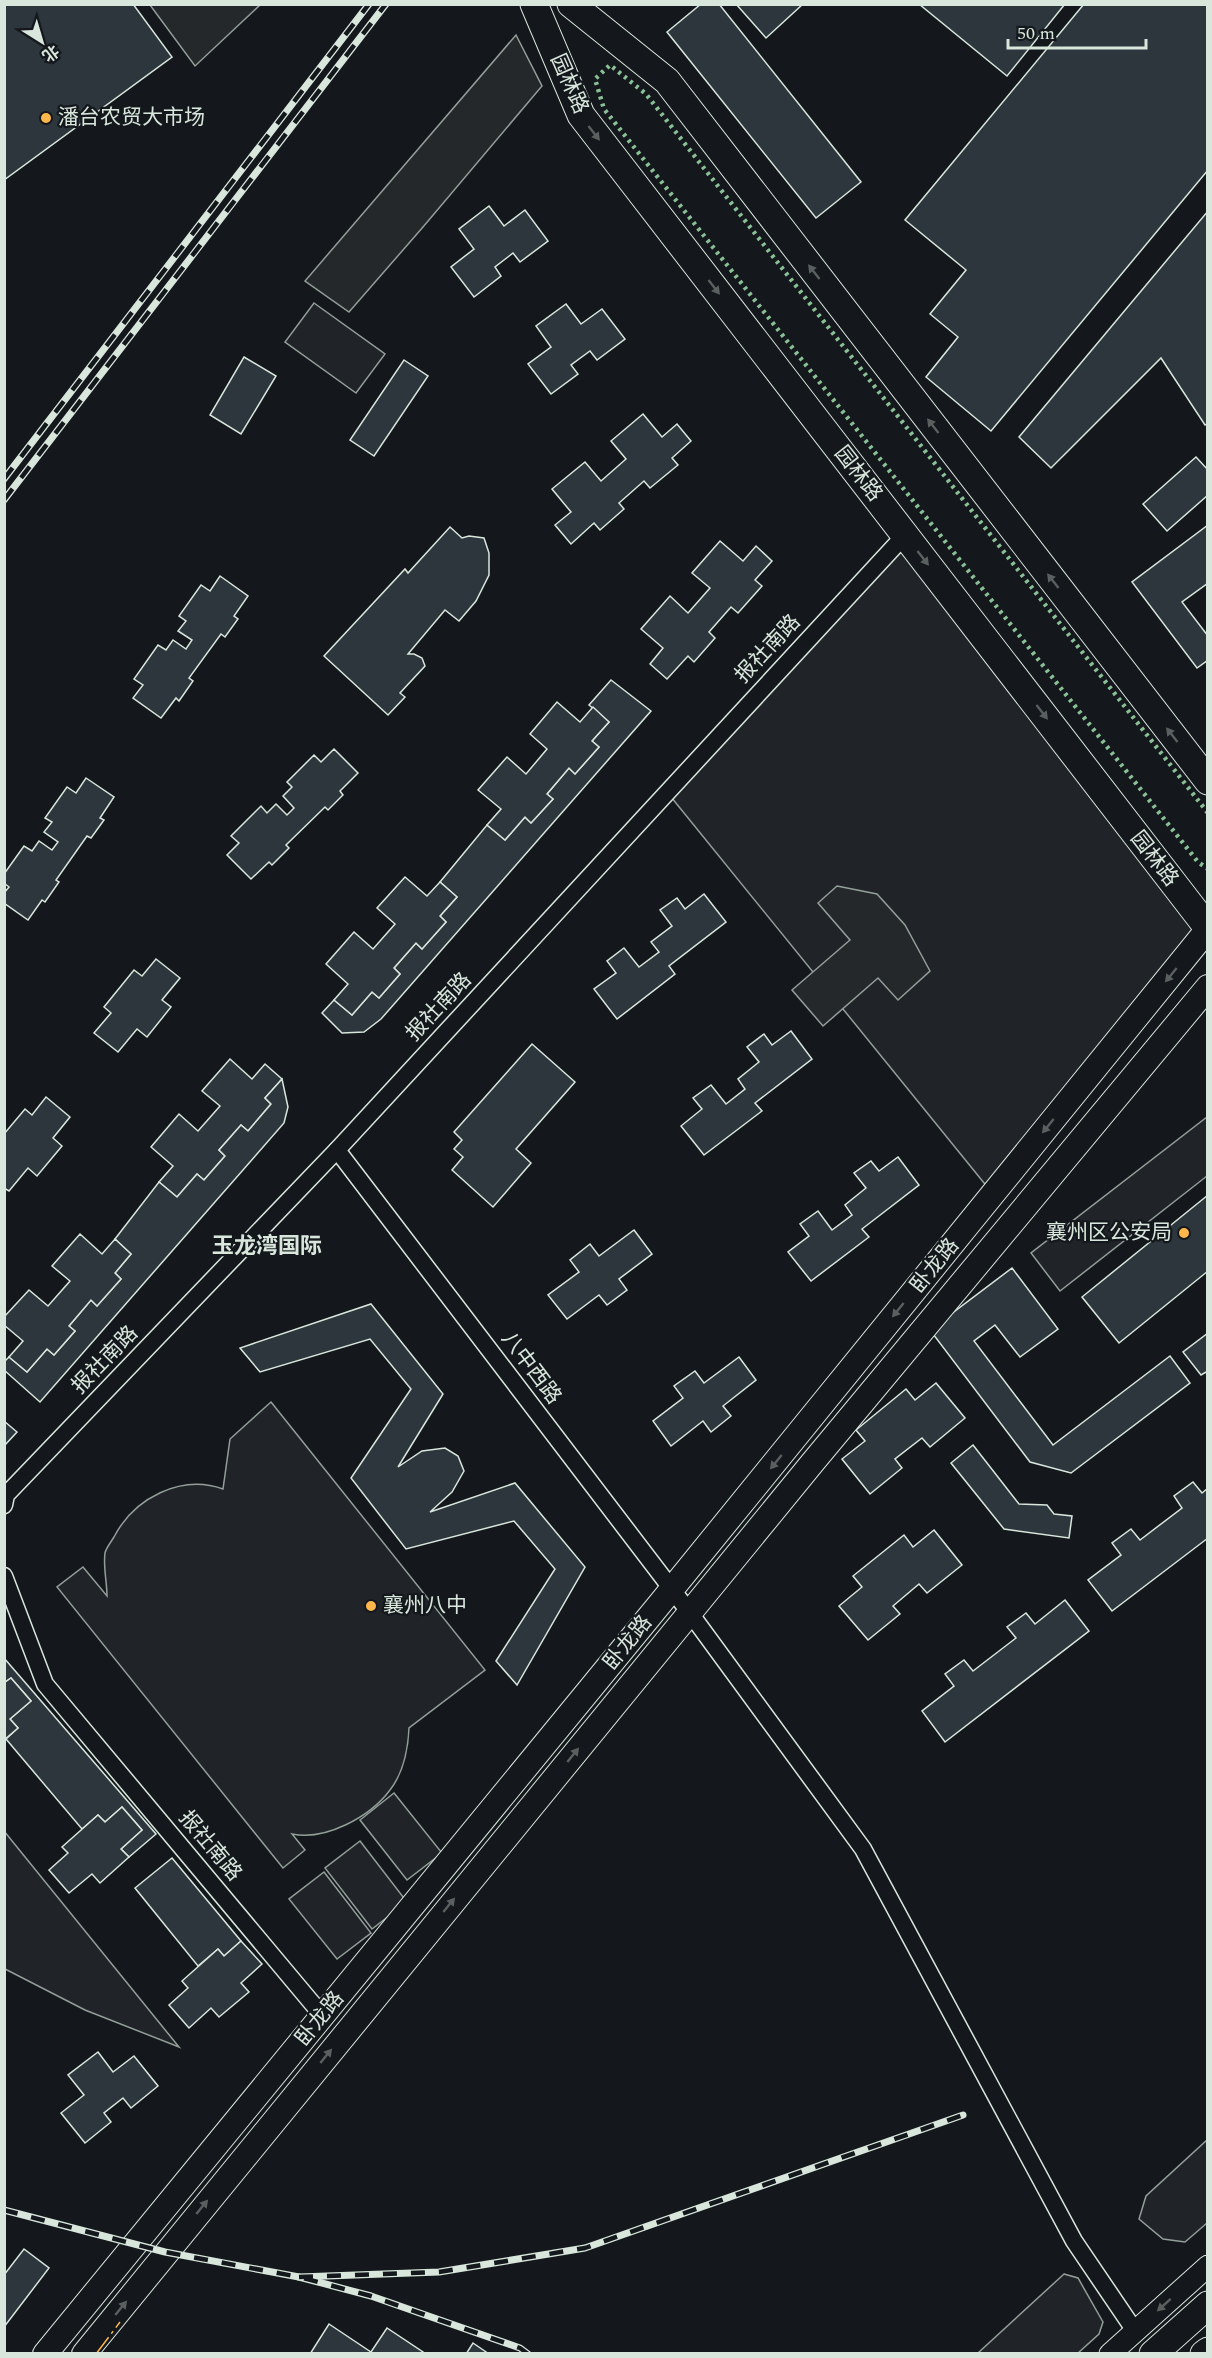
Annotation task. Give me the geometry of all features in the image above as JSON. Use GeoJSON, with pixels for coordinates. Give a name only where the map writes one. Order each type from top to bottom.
{"type":"FeatureCollection","features":[{"type":"Feature","properties":{"kind":"main road","name":"园林路"},"geometry":{"type":"LineString","coordinates":[[534,4],[581,115],[1208,929]]}},
{"type":"Feature","properties":{"kind":"main road"},"geometry":{"type":"LineString","coordinates":[[571,4],[667,81],[1208,781]]}},
{"type":"Feature","properties":{"kind":"main road","name":"卧龙路"},"geometry":{"type":"LineString","coordinates":[[45,2354],[671,1590],[1208,929]]}},
{"type":"Feature","properties":{"kind":"main road","name":"卧龙路"},"geometry":{"type":"LineString","coordinates":[[84,2354],[690,1613],[1208,987]]}},
{"type":"Feature","properties":{"kind":"main road"},"geometry":{"type":"LineString","coordinates":[[1154,2352],[1208,2305]]}},
{"type":"Feature","properties":{"kind":"street","name":"报社南路"},"geometry":{"type":"LineString","coordinates":[[4,1506],[6,1496],[337,1150],[905,535]]}},
{"type":"Feature","properties":{"kind":"street","name":"八中西路"},"geometry":{"type":"LineString","coordinates":[[337,1150],[690,1613],[863,1849],[1074,2241],[1135,2331]]}},
{"type":"Feature","properties":{"kind":"street","name":"报社南路"},"geometry":{"type":"LineString","coordinates":[[4,1576],[45,1684],[322,2015]]}},
{"type":"Feature","properties":{"kind":"street"},"geometry":{"type":"LineString","coordinates":[[1110,2354],[1208,2266]]}},
{"type":"Feature","properties":{"kind":"street"},"geometry":{"type":"LineString","coordinates":[[1135,2331],[1154,2352]]}},
{"type":"Feature","properties":{"kind":"shaded area"},"geometry":{"type":"Polygon","coordinates":[[[150,5],[260,5],[195,66],[150,5]]]}},
{"type":"Feature","properties":{"kind":"shaded area"},"geometry":{"type":"Polygon","coordinates":[[[516,35],[542,86],[423,227],[349,312],[305,281],[516,35]]]}},
{"type":"Feature","properties":{"kind":"shaded area"},"geometry":{"type":"Polygon","coordinates":[[[314,303],[385,354],[356,393],[285,342],[314,303]]]}},
{"type":"Feature","properties":{"kind":"shaded area"},"geometry":{"type":"Polygon","coordinates":[[[905,535],[1207,928],[993,1194],[667,792],[905,535]]]}},
{"type":"Feature","properties":{"kind":"shaded area"},"geometry":{"type":"Polygon","coordinates":[[[837,886],[877,894],[905,925],[930,971],[898,1000],[878,978],[823,1026],[792,990],[850,940],[818,903],[837,886]]]}},
{"type":"Feature","properties":{"kind":"shaded area"},"geometry":{"type":"Polygon","coordinates":[[[1207,1117],[1207,1176],[1060,1291],[1031,1253],[1207,1117]]]}},
{"type":"Feature","properties":{"kind":"shaded area"},"geometry":{"type":"Polygon","coordinates":[[[271,1402],[485,1670],[409,1728],[402,1768],[395,1783],[381,1800],[359,1818],[346,1825],[318,1834],[292,1834],[305,1850],[283,1868],[57,1587],[83,1567],[107,1596],[105,1553],[123,1523],[146,1501],[175,1487],[207,1485],[223,1489],[230,1439],[271,1402]]]}},
{"type":"Feature","properties":{"kind":"shaded area"},"geometry":{"type":"Polygon","coordinates":[[[394,1793],[442,1853],[407,1880],[360,1820],[394,1793]]]}},
{"type":"Feature","properties":{"kind":"shaded area"},"geometry":{"type":"Polygon","coordinates":[[[4,1831],[179,2047],[85,2010],[5,1969],[4,1831]]]}},
{"type":"Feature","properties":{"kind":"shaded area"},"geometry":{"type":"Polygon","coordinates":[[[360,1841],[407,1902],[372,1929],[325,1868],[360,1841]]]}},
{"type":"Feature","properties":{"kind":"shaded area"},"geometry":{"type":"Polygon","coordinates":[[[324,1872],[371,1933],[337,1959],[289,1899],[324,1872]]]}},
{"type":"Feature","properties":{"kind":"shaded area"},"geometry":{"type":"Polygon","coordinates":[[[1207,2140],[1207,2223],[1185,2242],[1163,2239],[1139,2219],[1146,2196],[1207,2140]]]}},
{"type":"Feature","properties":{"kind":"shaded area"},"geometry":{"type":"Polygon","coordinates":[[[1064,2274],[1078,2278],[1103,2322],[1099,2334],[1078,2353],[978,2353],[1064,2274]]]}},
{"type":"Feature","properties":{"kind":"building","name":"潘台农贸大市场"},"geometry":{"type":"Polygon","coordinates":[[[4,4],[133,4],[172,57],[4,180],[4,4]]]}},
{"type":"Feature","properties":{"kind":"building"},"geometry":{"type":"Polygon","coordinates":[[[701,4],[719,4],[861,182],[816,218],[667,32],[701,4]]]}},
{"type":"Feature","properties":{"kind":"building"},"geometry":{"type":"Polygon","coordinates":[[[736,4],[803,4],[766,38],[736,4]]]}},
{"type":"Feature","properties":{"kind":"building"},"geometry":{"type":"Polygon","coordinates":[[[919,4],[1065,4],[1007,76],[919,4]]]}},
{"type":"Feature","properties":{"kind":"building"},"geometry":{"type":"Polygon","coordinates":[[[1084,4],[1208,4],[1208,170],[991,431],[926,377],[958,337],[930,314],[966,270],[905,220],[1084,4]]]}},
{"type":"Feature","properties":{"kind":"building"},"geometry":{"type":"Polygon","coordinates":[[[489,206],[504,226],[525,210],[548,241],[520,262],[513,253],[495,267],[501,276],[474,297],[451,267],[474,249],[459,229],[489,206]]]}},
{"type":"Feature","properties":{"kind":"building"},"geometry":{"type":"Polygon","coordinates":[[[1208,211],[1208,423],[1205,425],[1161,358],[1051,468],[1019,437],[1208,211]]]}},
{"type":"Feature","properties":{"kind":"building"},"geometry":{"type":"Polygon","coordinates":[[[566,304],[581,324],[602,309],[625,339],[597,360],[590,351],[571,365],[578,374],[551,394],[528,364],[551,347],[536,326],[566,304]]]}},
{"type":"Feature","properties":{"kind":"building"},"geometry":{"type":"Polygon","coordinates":[[[244,357],[276,376],[241,434],[210,415],[244,357]]]}},
{"type":"Feature","properties":{"kind":"building"},"geometry":{"type":"Polygon","coordinates":[[[404,360],[428,376],[374,456],[350,440],[404,360]]]}},
{"type":"Feature","properties":{"kind":"building"},"geometry":{"type":"Polygon","coordinates":[[[643,414],[662,437],[677,424],[691,441],[672,458],[678,465],[650,488],[644,481],[619,503],[624,509],[600,530],[594,523],[571,544],[555,525],[571,512],[552,489],[585,462],[601,481],[626,459],[611,441],[643,414]]]}},
{"type":"Feature","properties":{"kind":"building"},"geometry":{"type":"Polygon","coordinates":[[[1196,457],[1208,470],[1208,495],[1167,531],[1143,504],[1196,457]]]}},
{"type":"Feature","properties":{"kind":"building"},"geometry":{"type":"Polygon","coordinates":[[[1208,525],[1208,583],[1182,602],[1208,636],[1208,660],[1197,668],[1132,582],[1208,525]]]}},
{"type":"Feature","properties":{"kind":"building"},"geometry":{"type":"Polygon","coordinates":[[[450,527],[462,538],[469,536],[484,538],[489,553],[489,575],[476,601],[459,621],[445,610],[408,654],[422,658],[425,666],[400,693],[405,697],[388,715],[324,656],[405,569],[408,573],[450,527]]]}},
{"type":"Feature","properties":{"kind":"building"},"geometry":{"type":"Polygon","coordinates":[[[720,541],[743,561],[756,546],[772,561],[755,580],[762,586],[738,613],[731,607],[709,632],[715,638],[694,662],[688,656],[667,679],[650,664],[663,648],[641,629],[670,596],[688,613],[710,588],[692,573],[720,541]]]}},
{"type":"Feature","properties":{"kind":"building"},"geometry":{"type":"Polygon","coordinates":[[[220,576],[248,596],[234,616],[238,619],[225,637],[221,634],[189,678],[193,681],[179,701],[176,698],[161,718],[133,698],[143,685],[134,679],[158,645],[166,650],[173,640],[186,649],[192,640],[178,631],[186,621],[179,616],[201,585],[210,591],[220,576]]]}},
{"type":"Feature","properties":{"kind":"building"},"geometry":{"type":"Polygon","coordinates":[[[611,680],[651,711],[381,1019],[364,1032],[342,1033],[322,1013],[334,1000],[352,1015],[372,992],[379,998],[400,974],[394,968],[416,943],[422,949],[446,922],[440,916],[457,897],[440,882],[487,825],[505,840],[525,817],[531,823],[553,799],[547,794],[569,768],[575,774],[599,747],[592,741],[609,722],[589,705],[611,680]]]}},
{"type":"Feature","properties":{"kind":"building"},"geometry":{"type":"Polygon","coordinates":[[[557,702],[580,722],[593,707],[609,722],[592,741],[599,747],[575,774],[569,768],[547,794],[553,799],[531,823],[525,817],[505,840],[487,825],[501,809],[478,790],[507,757],[526,774],[547,749],[530,734],[557,702]]]}},
{"type":"Feature","properties":{"kind":"building"},"geometry":{"type":"Polygon","coordinates":[[[334,749],[358,773],[340,791],[343,795],[328,810],[325,807],[286,845],[289,848],[272,865],[269,862],[251,879],[227,855],[239,843],[231,836],[261,806],[267,813],[276,804],[287,815],[294,808],[283,796],[292,787],[287,782],[314,755],[321,762],[334,749]]]}},
{"type":"Feature","properties":{"kind":"building"},"geometry":{"type":"Polygon","coordinates":[[[86,778],[114,797],[100,818],[104,820],[91,838],[87,836],[56,880],[59,882],[45,902],[42,900],[28,920],[4,903],[4,893],[9,887],[4,883],[4,874],[24,846],[32,851],[39,841],[52,850],[58,842],[44,832],[52,822],[45,818],[67,787],[76,793],[86,778]]]}},
{"type":"Feature","properties":{"kind":"building"},"geometry":{"type":"Polygon","coordinates":[[[405,877],[427,896],[440,882],[457,897],[440,916],[446,922],[422,949],[416,943],[394,968],[400,974],[379,998],[372,992],[352,1015],[334,1000],[348,984],[326,964],[354,932],[373,949],[395,924],[377,908],[405,877]]]}},
{"type":"Feature","properties":{"kind":"building"},"geometry":{"type":"Polygon","coordinates":[[[704,894],[726,922],[669,966],[675,974],[617,1019],[594,989],[616,973],[607,961],[624,948],[639,967],[659,952],[651,942],[672,926],[660,910],[677,898],[685,909],[704,894]]]}},
{"type":"Feature","properties":{"kind":"building"},"geometry":{"type":"Polygon","coordinates":[[[156,959],[180,978],[162,1000],[171,1007],[147,1037],[137,1029],[118,1052],[94,1033],[111,1013],[104,1007],[134,970],[142,976],[156,959]]]}},
{"type":"Feature","properties":{"kind":"building"},"geometry":{"type":"Polygon","coordinates":[[[791,1031],[812,1059],[755,1103],[762,1111],[704,1155],[681,1126],[702,1109],[693,1098],[711,1085],[726,1104],[745,1089],[738,1079],[759,1062],[747,1047],[764,1034],[772,1045],[791,1031]]]}},
{"type":"Feature","properties":{"kind":"building"},"geometry":{"type":"Polygon","coordinates":[[[532,1044],[575,1082],[516,1149],[531,1163],[493,1207],[452,1170],[463,1157],[454,1149],[462,1140],[454,1132],[532,1044]]]}},
{"type":"Feature","properties":{"kind":"building"},"geometry":{"type":"Polygon","coordinates":[[[230,1059],[252,1079],[265,1064],[282,1079],[265,1098],[271,1104],[248,1131],[241,1125],[219,1150],[225,1156],[204,1180],[197,1174],[177,1197],[159,1182],[173,1166],[151,1147],[179,1114],[198,1131],[220,1106],[202,1091],[230,1059]]]}},
{"type":"Feature","properties":{"kind":"building"},"geometry":{"type":"Polygon","coordinates":[[[282,1079],[288,1107],[284,1123],[40,1402],[4,1370],[4,1362],[9,1357],[27,1372],[47,1349],[54,1355],[75,1331],[69,1326],[91,1300],[97,1306],[121,1279],[115,1273],[131,1254],[115,1239],[159,1182],[177,1197],[197,1174],[204,1180],[225,1156],[219,1150],[241,1125],[248,1131],[271,1104],[265,1098],[282,1079]]]}},
{"type":"Feature","properties":{"kind":"building"},"geometry":{"type":"Polygon","coordinates":[[[46,1097],[70,1117],[53,1138],[62,1146],[37,1176],[28,1168],[9,1191],[4,1188],[4,1134],[25,1109],[32,1115],[46,1097]]]}},
{"type":"Feature","properties":{"kind":"building"},"geometry":{"type":"Polygon","coordinates":[[[898,1157],[919,1185],[862,1229],[869,1237],[811,1281],[788,1252],[809,1236],[800,1224],[818,1211],[832,1230],[852,1215],[845,1205],[866,1188],[854,1173],[871,1161],[879,1171],[898,1157]]]}},
{"type":"Feature","properties":{"kind":"building","name":"襄州区公安局"},"geometry":{"type":"Polygon","coordinates":[[[1208,1195],[1208,1271],[1119,1343],[1082,1297],[1208,1195]]]}},
{"type":"Feature","properties":{"kind":"building"},"geometry":{"type":"Polygon","coordinates":[[[634,1230],[652,1254],[619,1279],[627,1290],[607,1305],[599,1295],[567,1319],[548,1295],[579,1272],[570,1260],[590,1244],[599,1256],[634,1230]]]}},
{"type":"Feature","properties":{"kind":"building"},"geometry":{"type":"Polygon","coordinates":[[[80,1234],[102,1254],[115,1239],[131,1254],[115,1273],[121,1279],[97,1306],[91,1300],[69,1326],[75,1331],[54,1355],[47,1349],[27,1372],[9,1357],[23,1341],[4,1325],[4,1317],[29,1290],[48,1306],[70,1281],[52,1266],[80,1234]]]}},
{"type":"Feature","properties":{"kind":"building"},"geometry":{"type":"Polygon","coordinates":[[[1012,1268],[1058,1329],[1020,1357],[995,1325],[974,1341],[1053,1445],[1170,1356],[1190,1383],[1071,1473],[1030,1462],[930,1330],[1012,1268]]]}},
{"type":"Feature","properties":{"kind":"building"},"geometry":{"type":"Polygon","coordinates":[[[371,1304],[443,1394],[398,1467],[422,1451],[445,1448],[458,1456],[464,1471],[452,1492],[430,1512],[515,1483],[585,1567],[517,1685],[496,1661],[555,1569],[514,1521],[406,1549],[351,1478],[411,1389],[370,1339],[260,1372],[240,1348],[371,1304]]]}},
{"type":"Feature","properties":{"kind":"building"},"geometry":{"type":"Polygon","coordinates":[[[1208,1333],[1208,1371],[1201,1375],[1183,1352],[1208,1333]]]}},
{"type":"Feature","properties":{"kind":"building"},"geometry":{"type":"Polygon","coordinates":[[[739,1357],[756,1380],[723,1406],[731,1416],[711,1432],[703,1421],[671,1446],[653,1421],[683,1398],[674,1386],[695,1371],[704,1383],[739,1357]]]}},
{"type":"Feature","properties":{"kind":"building"},"geometry":{"type":"Polygon","coordinates":[[[936,1383],[965,1418],[930,1447],[922,1438],[895,1459],[902,1468],[870,1494],[842,1459],[865,1441],[856,1430],[906,1389],[915,1400],[936,1383]]]}},
{"type":"Feature","properties":{"kind":"building"},"geometry":{"type":"Polygon","coordinates":[[[4,1421],[17,1432],[4,1446],[4,1421]]]}},
{"type":"Feature","properties":{"kind":"building"},"geometry":{"type":"Polygon","coordinates":[[[973,1445],[1019,1504],[1047,1505],[1054,1514],[1072,1516],[1069,1538],[1004,1529],[951,1463],[973,1445]]]}},
{"type":"Feature","properties":{"kind":"building"},"geometry":{"type":"Polygon","coordinates":[[[1193,1482],[1202,1493],[1208,1488],[1208,1538],[1112,1611],[1088,1580],[1121,1555],[1112,1543],[1131,1529],[1140,1540],[1182,1508],[1174,1496],[1193,1482]]]}},
{"type":"Feature","properties":{"kind":"building"},"geometry":{"type":"Polygon","coordinates":[[[934,1530],[962,1565],[927,1593],[919,1584],[893,1606],[900,1614],[868,1640],[839,1606],[862,1587],[853,1576],[904,1535],[913,1547],[934,1530]]]}},
{"type":"Feature","properties":{"kind":"building"},"geometry":{"type":"Polygon","coordinates":[[[1065,1600],[1089,1631],[945,1742],[922,1711],[954,1686],[945,1674],[964,1660],[973,1671],[1016,1638],[1007,1627],[1026,1613],[1035,1624],[1065,1600]]]}},
{"type":"Feature","properties":{"kind":"building"},"geometry":{"type":"Polygon","coordinates":[[[4,1658],[156,1834],[129,1857],[121,1849],[142,1830],[122,1807],[105,1822],[98,1815],[82,1829],[6,1739],[18,1728],[10,1719],[31,1701],[11,1678],[4,1683],[4,1658]]]}},
{"type":"Feature","properties":{"kind":"building"},"geometry":{"type":"Polygon","coordinates":[[[11,1678],[31,1701],[10,1719],[18,1728],[4,1740],[4,1683],[11,1678]]]}},
{"type":"Feature","properties":{"kind":"building"},"geometry":{"type":"Polygon","coordinates":[[[122,1807],[142,1830],[121,1849],[129,1857],[100,1883],[92,1874],[69,1893],[49,1870],[68,1853],[62,1847],[98,1815],[105,1822],[122,1807]]]}},
{"type":"Feature","properties":{"kind":"building"},"geometry":{"type":"Polygon","coordinates":[[[172,1858],[241,1941],[224,1956],[218,1949],[198,1966],[135,1888],[172,1858]]]}},
{"type":"Feature","properties":{"kind":"building"},"geometry":{"type":"Polygon","coordinates":[[[241,1941],[262,1964],[241,1983],[249,1992],[219,2017],[211,2008],[189,2028],[169,2005],[188,1988],[182,1981],[218,1949],[224,1956],[241,1941]]]}},
{"type":"Feature","properties":{"kind":"building"},"geometry":{"type":"Polygon","coordinates":[[[98,2052],[113,2072],[134,2056],[158,2086],[131,2108],[123,2098],[104,2113],[111,2122],[85,2143],[61,2113],[84,2095],[68,2075],[98,2052]]]}},
{"type":"Feature","properties":{"kind":"building"},"geometry":{"type":"Polygon","coordinates":[[[24,2249],[49,2268],[4,2327],[4,2275],[24,2249]]]}},
{"type":"Feature","properties":{"kind":"building"},"geometry":{"type":"Polygon","coordinates":[[[329,2324],[371,2352],[387,2328],[426,2354],[310,2354],[329,2324]]]}},
{"type":"Feature","properties":{"kind":"building"},"geometry":{"type":"Polygon","coordinates":[[[473,2343],[489,2354],[466,2354],[473,2343]]]}},
{"type":"Feature","properties":{"kind":"railway"},"geometry":{"type":"LineString","coordinates":[[4,479],[369,4]]}},
{"type":"Feature","properties":{"kind":"railway"},"geometry":{"type":"LineString","coordinates":[[4,500],[386,4]]}},
{"type":"Feature","properties":{"kind":"railway"},"geometry":{"type":"LineString","coordinates":[[299,2277],[439,2272],[585,2248],[963,2115]]}},
{"type":"Feature","properties":{"kind":"railway"},"geometry":{"type":"LineString","coordinates":[[4,2210],[165,2252],[299,2277],[371,2296],[520,2348],[528,2354]]}},
{"type":"Feature","properties":{"kind":"hedge"},"geometry":{"type":"LineString","coordinates":[[1208,813],[646,94],[610,65],[595,79],[604,109],[1198,862],[1208,869]]}},
{"type":"Feature","properties":{"kind":"power"},"geometry":{"type":"LineString","coordinates":[[96,2354],[120,2322]]}},
{"type":"Feature","properties":{"kind":"place","name":"潘台农贸大市场"},"geometry":{"type":"Point","coordinates":[46,118]}},
{"type":"Feature","properties":{"kind":"place","name":"襄州区公安局"},"geometry":{"type":"Point","coordinates":[1184,1233]}},
{"type":"Feature","properties":{"kind":"place","name":"襄州八中"},"geometry":{"type":"Point","coordinates":[371,1606]}},
{"type":"Feature","properties":{"kind":"district","name":"玉龙湾国际"},"geometry":{"type":"Point","coordinates":[267,1246]}}]}
